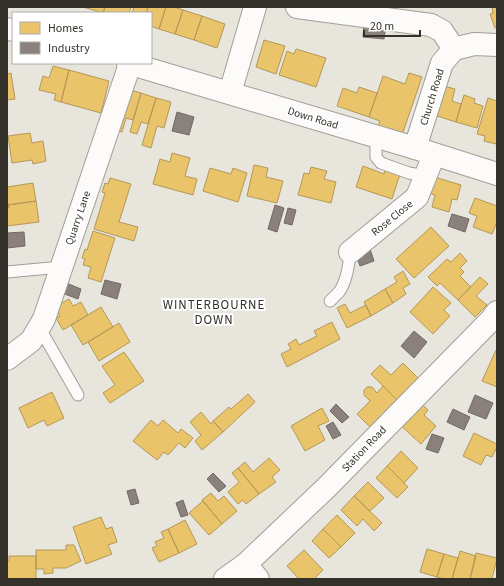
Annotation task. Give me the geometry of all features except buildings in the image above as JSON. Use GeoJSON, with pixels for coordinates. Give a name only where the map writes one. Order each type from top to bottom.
{"type":"FeatureCollection","features":[{"type":"Feature","properties":{"kind":"street"},"geometry":{"type":"LineString","coordinates":[[230,93],[255,7]]}},
{"type":"Feature","properties":{"kind":"street"},"geometry":{"type":"LineString","coordinates":[[297,7],[431,25],[442,31],[454,49],[474,44],[497,45]]}},
{"type":"Feature","properties":{"kind":"street","name":"Church Road"},"geometry":{"type":"LineString","coordinates":[[425,151],[442,63],[454,49]]}},
{"type":"Feature","properties":{"kind":"street","name":"Quarry Lane"},"geometry":{"type":"LineString","coordinates":[[7,359],[31,341],[44,319],[129,64]]}},
{"type":"Feature","properties":{"kind":"street","name":"Down Road"},"geometry":{"type":"LineString","coordinates":[[132,64],[425,151],[497,174]]}},
{"type":"Feature","properties":{"kind":"street","name":"Rose Close"},"geometry":{"type":"LineString","coordinates":[[350,252],[417,197],[425,176],[425,151]]}},
{"type":"Feature","properties":{"kind":"street","name":"Station Road"},"geometry":{"type":"LineString","coordinates":[[225,579],[252,572],[327,487],[495,319]]}},
{"type":"Feature","properties":{"kind":"lane"},"geometry":{"type":"LineString","coordinates":[[376,137],[376,157],[381,163],[409,173],[425,176]]}},
{"type":"Feature","properties":{"kind":"lane"},"geometry":{"type":"LineString","coordinates":[[330,301],[339,292],[345,281],[349,268],[350,252]]}},
{"type":"Feature","properties":{"kind":"lane"},"geometry":{"type":"LineString","coordinates":[[7,272],[61,267]]}},
{"type":"Feature","properties":{"kind":"lane"},"geometry":{"type":"LineString","coordinates":[[39,327],[78,395]]}},
{"type":"Feature","properties":{"kind":"district","name":"WINTERBOURNE DOWN"},"geometry":{"type":"Point","coordinates":[214,312]}}]}
